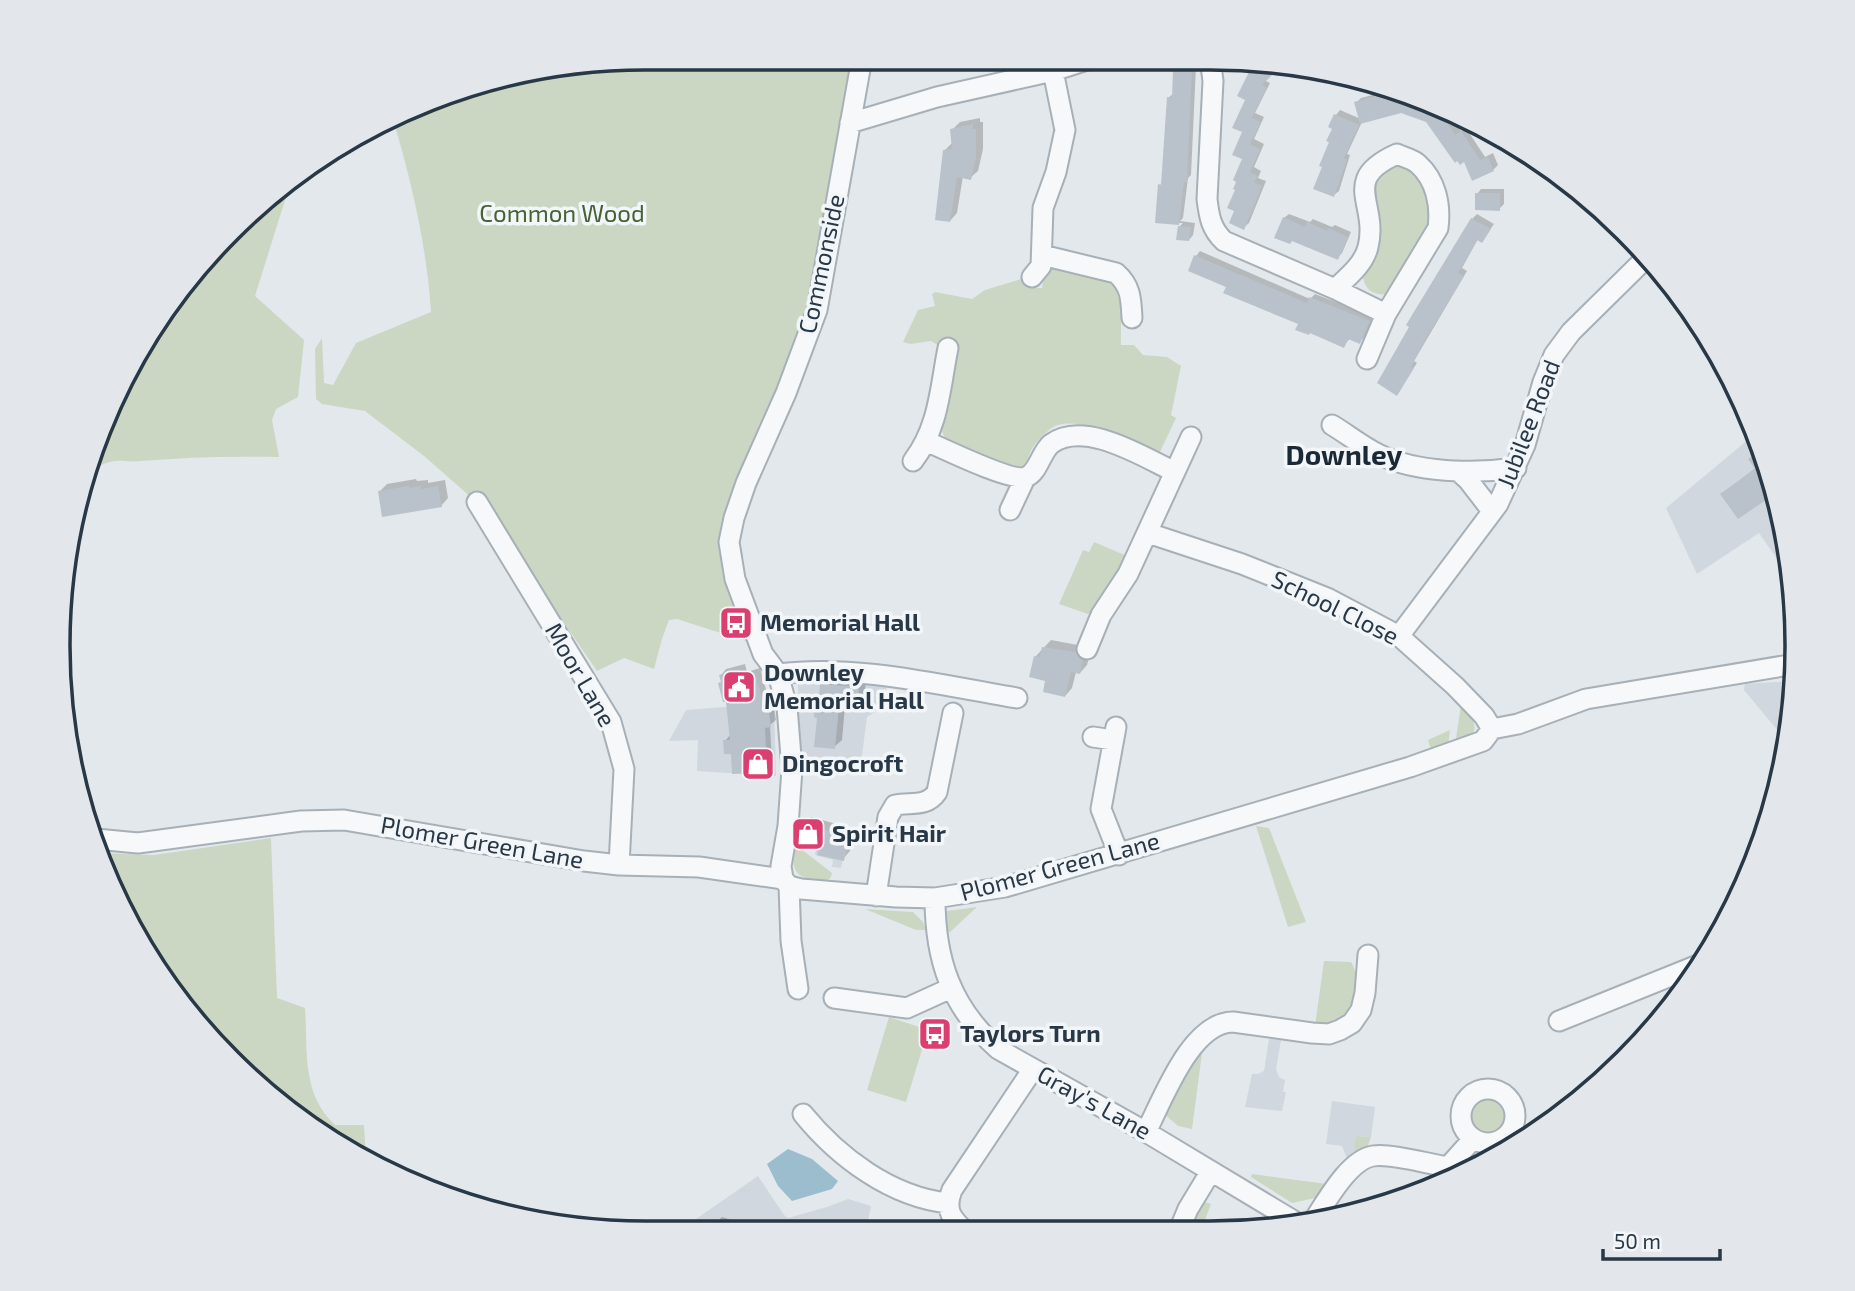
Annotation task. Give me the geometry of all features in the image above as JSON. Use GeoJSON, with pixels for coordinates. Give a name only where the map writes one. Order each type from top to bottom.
{"type":"FeatureCollection","features":[{"type":"Feature","properties":{"kind":"street","name":"Commonside"},"geometry":{"type":"LineString","coordinates":[[778,674],[756,636],[735,579],[729,542],[746,483],[786,393],[817,310],[860,70]]}},
{"type":"Feature","properties":{"kind":"street"},"geometry":{"type":"LineString","coordinates":[[850,122],[937,97],[1056,70]]}},
{"type":"Feature","properties":{"kind":"street"},"geometry":{"type":"LineString","coordinates":[[1211,70],[1213,95],[1207,199],[1209,218],[1216,233],[1232,245],[1386,314]]}},
{"type":"Feature","properties":{"kind":"street"},"geometry":{"type":"LineString","coordinates":[[1032,277],[1041,266],[1044,208],[1056,172],[1065,130],[1053,71]]}},
{"type":"Feature","properties":{"kind":"street"},"geometry":{"type":"LineString","coordinates":[[1335,289],[1359,265],[1368,250],[1371,231],[1364,188],[1369,173],[1378,163],[1397,154],[1417,162],[1437,194],[1440,212],[1438,228],[1386,314],[1367,359]]}},
{"type":"Feature","properties":{"kind":"street"},"geometry":{"type":"LineString","coordinates":[[1041,255],[1116,273],[1125,281],[1130,292],[1132,318]]}},
{"type":"Feature","properties":{"kind":"street","name":"Jubilee Road"},"geometry":{"type":"LineString","coordinates":[[1399,636],[1492,512],[1516,468],[1554,355],[1593,308],[1640,264]]}},
{"type":"Feature","properties":{"kind":"street"},"geometry":{"type":"LineString","coordinates":[[913,461],[926,441],[936,417],[948,348]]}},
{"type":"Feature","properties":{"kind":"street"},"geometry":{"type":"LineString","coordinates":[[1332,425],[1378,454],[1394,460],[1458,471],[1516,468]]}},
{"type":"Feature","properties":{"kind":"street"},"geometry":{"type":"LineString","coordinates":[[1010,510],[1025,478],[1031,474],[1048,446],[1070,435],[1083,434],[1106,441],[1175,472]]}},
{"type":"Feature","properties":{"kind":"street"},"geometry":{"type":"LineString","coordinates":[[1087,649],[1101,615],[1128,574],[1191,437]]}},
{"type":"Feature","properties":{"kind":"street"},"geometry":{"type":"LineString","coordinates":[[926,441],[1006,474],[1025,478]]}},
{"type":"Feature","properties":{"kind":"street"},"geometry":{"type":"LineString","coordinates":[[1458,471],[1492,512]]}},
{"type":"Feature","properties":{"kind":"street","name":"Moor Lane"},"geometry":{"type":"LineString","coordinates":[[477,502],[611,722],[624,769],[619,865]]}},
{"type":"Feature","properties":{"kind":"street","name":"School Close"},"geometry":{"type":"LineString","coordinates":[[1148,533],[1242,564],[1327,598],[1399,636],[1455,686],[1484,716],[1492,729]]}},
{"type":"Feature","properties":{"kind":"street","name":"Plomer Green Lane"},"geometry":{"type":"LineString","coordinates":[[105,840],[138,843],[273,824],[344,820],[574,860],[619,865],[699,867],[786,882],[801,889],[935,898],[1004,887],[1119,855],[1462,750],[1483,741],[1492,729],[1518,724],[1586,699],[1784,666]]}},
{"type":"Feature","properties":{"kind":"street"},"geometry":{"type":"LineString","coordinates":[[798,989],[786,882],[781,866],[788,826],[792,769],[787,707],[778,674],[806,670],[849,673],[1017,698]]}},
{"type":"Feature","properties":{"kind":"street"},"geometry":{"type":"LineString","coordinates":[[876,896],[888,817],[895,805],[931,801],[937,792],[953,713]]}},
{"type":"Feature","properties":{"kind":"street"},"geometry":{"type":"LineString","coordinates":[[1093,737],[1114,734],[1101,809],[1119,855]]}},
{"type":"Feature","properties":{"kind":"street","name":"Gray's Lane"},"geometry":{"type":"LineString","coordinates":[[935,898],[937,941],[944,972],[978,1031],[998,1049],[1146,1132],[1286,1216]]}},
{"type":"Feature","properties":{"kind":"street"},"geometry":{"type":"LineString","coordinates":[[1146,1132],[1182,1063],[1195,1042],[1210,1028],[1223,1022],[1233,1022],[1329,1034],[1352,1023],[1361,1010],[1365,993],[1367,955]]}},
{"type":"Feature","properties":{"kind":"street"},"geometry":{"type":"LineString","coordinates":[[1559,1021],[1685,969]]}},
{"type":"Feature","properties":{"kind":"street"},"geometry":{"type":"LineString","coordinates":[[834,998],[907,1008],[951,988]]}},
{"type":"Feature","properties":{"kind":"street"},"geometry":{"type":"LineString","coordinates":[[956,1221],[949,1214],[948,1203],[958,1181],[1033,1069]]}},
{"type":"Feature","properties":{"kind":"street"},"geometry":{"type":"LineString","coordinates":[[803,1114],[835,1149],[863,1169],[919,1199],[948,1203]]}},
{"type":"Feature","properties":{"kind":"street"},"geometry":{"type":"LineString","coordinates":[[1453,1167],[1473,1139]]}},
{"type":"Feature","properties":{"kind":"street"},"geometry":{"type":"LineString","coordinates":[[1321,1210],[1350,1171],[1360,1161],[1371,1156],[1383,1155],[1443,1171]]}},
{"type":"Feature","properties":{"kind":"street"},"geometry":{"type":"LineString","coordinates":[[1183,1221],[1211,1171]]}},
{"type":"Feature","properties":{"kind":"shaded area"},"geometry":{"type":"Polygon","coordinates":[[[1747,441],[1765,497],[1779,561],[1759,533],[1697,574],[1666,508],[1747,441]]]}},
{"type":"Feature","properties":{"kind":"shaded area"},"geometry":{"type":"Polygon","coordinates":[[[802,678],[888,682],[879,709],[867,717],[860,770],[844,766],[800,765],[798,683],[802,678]]]}},
{"type":"Feature","properties":{"kind":"shaded area"},"geometry":{"type":"Polygon","coordinates":[[[1784,682],[1778,731],[1744,690],[1745,684],[1784,682]]]}},
{"type":"Feature","properties":{"kind":"shaded area"},"geometry":{"type":"Polygon","coordinates":[[[774,703],[776,776],[697,771],[698,740],[669,741],[686,710],[774,703]]]}},
{"type":"Feature","properties":{"kind":"shaded area"},"geometry":{"type":"Polygon","coordinates":[[[800,825],[847,840],[841,868],[832,867],[833,860],[815,855],[816,849],[795,842],[800,825]]]}},
{"type":"Feature","properties":{"kind":"shaded area"},"geometry":{"type":"Polygon","coordinates":[[[1269,1039],[1281,1040],[1276,1069],[1279,1077],[1285,1080],[1283,1092],[1286,1092],[1282,1111],[1245,1107],[1252,1074],[1264,1071],[1269,1039]]]}},
{"type":"Feature","properties":{"kind":"shaded area"},"geometry":{"type":"Polygon","coordinates":[[[1332,1101],[1375,1107],[1371,1137],[1356,1136],[1355,1151],[1347,1158],[1342,1146],[1326,1144],[1332,1101]]]}},
{"type":"Feature","properties":{"kind":"shaded area"},"geometry":{"type":"Polygon","coordinates":[[[758,1176],[788,1218],[848,1199],[871,1206],[868,1221],[693,1221],[758,1176]]]}},
{"type":"Feature","properties":{"kind":"green space","name":"Common Wood"},"geometry":{"type":"Polygon","coordinates":[[[849,70],[811,292],[797,337],[731,502],[721,537],[723,567],[746,641],[677,619],[669,620],[654,669],[624,658],[597,671],[489,513],[424,456],[365,411],[322,404],[316,399],[315,349],[322,338],[324,383],[333,385],[356,343],[431,312],[418,216],[395,127],[461,101],[533,81],[608,71],[849,70]]]}},
{"type":"Feature","properties":{"kind":"green space"},"geometry":{"type":"Polygon","coordinates":[[[1412,163],[1438,210],[1389,294],[1376,294],[1366,287],[1363,278],[1380,238],[1373,184],[1381,166],[1412,163]]]}},
{"type":"Feature","properties":{"kind":"green space"},"geometry":{"type":"Polygon","coordinates":[[[289,194],[255,296],[304,340],[298,397],[276,409],[272,420],[279,457],[210,457],[106,463],[100,466],[129,391],[167,326],[213,266],[289,194]]]}},
{"type":"Feature","properties":{"kind":"green space"},"geometry":{"type":"Polygon","coordinates":[[[1050,267],[1106,279],[1117,292],[1119,300],[1121,345],[1134,345],[1143,355],[1167,357],[1181,366],[1171,415],[1176,418],[1158,456],[1118,437],[1086,426],[1058,425],[1035,445],[1019,469],[945,438],[941,429],[944,419],[941,418],[943,348],[931,341],[911,344],[903,342],[918,310],[935,306],[932,294],[935,292],[972,299],[985,290],[1021,279],[1035,288],[1042,288],[1044,273],[1050,267]]]}},
{"type":"Feature","properties":{"kind":"green space"},"geometry":{"type":"Polygon","coordinates":[[[1094,542],[1127,556],[1107,596],[1088,614],[1059,604],[1083,550],[1089,552],[1094,542]]]}},
{"type":"Feature","properties":{"kind":"green space"},"geometry":{"type":"Polygon","coordinates":[[[1461,705],[1475,728],[1469,736],[1455,745],[1461,705]]]}},
{"type":"Feature","properties":{"kind":"green space"},"geometry":{"type":"Polygon","coordinates":[[[1450,730],[1448,747],[1431,750],[1428,740],[1450,730]]]}},
{"type":"Feature","properties":{"kind":"green space"},"geometry":{"type":"Polygon","coordinates":[[[1256,826],[1269,828],[1306,922],[1288,927],[1256,826]]]}},
{"type":"Feature","properties":{"kind":"green space"},"geometry":{"type":"Polygon","coordinates":[[[271,838],[277,998],[305,1008],[308,1071],[316,1099],[335,1125],[364,1125],[365,1148],[326,1124],[266,1078],[213,1025],[189,996],[147,933],[129,900],[109,853],[154,855],[271,838]]]}},
{"type":"Feature","properties":{"kind":"green space"},"geometry":{"type":"Polygon","coordinates":[[[796,845],[832,873],[826,882],[798,874],[793,863],[796,845]]]}},
{"type":"Feature","properties":{"kind":"green space"},"geometry":{"type":"Polygon","coordinates":[[[977,907],[950,932],[943,931],[947,911],[977,907]]]}},
{"type":"Feature","properties":{"kind":"green space"},"geometry":{"type":"Polygon","coordinates":[[[865,909],[913,912],[923,922],[926,930],[916,930],[865,909]]]}},
{"type":"Feature","properties":{"kind":"green space"},"geometry":{"type":"Polygon","coordinates":[[[1324,961],[1351,962],[1355,972],[1353,999],[1344,1017],[1332,1023],[1315,1026],[1324,961]]]}},
{"type":"Feature","properties":{"kind":"green space"},"geometry":{"type":"Polygon","coordinates":[[[889,1017],[928,1030],[906,1102],[867,1090],[889,1017]]]}},
{"type":"Feature","properties":{"kind":"green space"},"geometry":{"type":"Polygon","coordinates":[[[1194,1052],[1202,1053],[1192,1129],[1178,1126],[1163,1113],[1194,1052]]]}},
{"type":"Feature","properties":{"kind":"green space"},"geometry":{"type":"Polygon","coordinates":[[[1485,1095],[1500,1101],[1506,1116],[1500,1131],[1485,1137],[1470,1131],[1464,1116],[1470,1101],[1485,1095]]]}},
{"type":"Feature","properties":{"kind":"green space"},"geometry":{"type":"Polygon","coordinates":[[[1356,1136],[1371,1137],[1367,1148],[1355,1151],[1356,1136]]]}},
{"type":"Feature","properties":{"kind":"green space"},"geometry":{"type":"Polygon","coordinates":[[[1252,1174],[1327,1184],[1319,1197],[1292,1203],[1251,1177],[1252,1174]]]}},
{"type":"Feature","properties":{"kind":"green space"},"geometry":{"type":"Polygon","coordinates":[[[1202,1201],[1211,1204],[1205,1221],[1190,1221],[1202,1201]]]}},
{"type":"Feature","properties":{"kind":"water"},"geometry":{"type":"Polygon","coordinates":[[[788,1149],[812,1159],[838,1181],[832,1189],[792,1201],[778,1186],[767,1164],[788,1149]]]}},
{"type":"Feature","properties":{"kind":"building"},"geometry":{"type":"Polygon","coordinates":[[[1173,70],[1192,70],[1187,182],[1184,182],[1179,225],[1155,223],[1158,184],[1161,185],[1167,97],[1172,98],[1173,70]]]}},
{"type":"Feature","properties":{"kind":"building"},"geometry":{"type":"Polygon","coordinates":[[[1249,71],[1273,74],[1262,85],[1267,88],[1252,118],[1261,122],[1250,144],[1260,149],[1250,172],[1258,176],[1254,182],[1262,186],[1244,230],[1229,223],[1234,211],[1227,208],[1235,190],[1233,189],[1236,182],[1233,180],[1242,159],[1232,155],[1242,132],[1232,128],[1245,100],[1237,96],[1249,71]]]}},
{"type":"Feature","properties":{"kind":"building"},"geometry":{"type":"Polygon","coordinates":[[[1377,96],[1446,121],[1455,135],[1461,131],[1480,160],[1488,157],[1494,171],[1472,181],[1464,162],[1460,165],[1457,161],[1455,163],[1426,122],[1401,113],[1360,124],[1354,102],[1377,96]]]}},
{"type":"Feature","properties":{"kind":"building"},"geometry":{"type":"Polygon","coordinates":[[[1334,114],[1359,125],[1344,158],[1347,160],[1334,197],[1313,189],[1329,142],[1326,141],[1332,129],[1328,127],[1334,114]]]}},
{"type":"Feature","properties":{"kind":"building"},"geometry":{"type":"Polygon","coordinates":[[[973,124],[973,129],[976,129],[976,157],[971,180],[957,177],[950,222],[935,220],[943,150],[952,149],[950,129],[973,124]]]}},
{"type":"Feature","properties":{"kind":"building"},"geometry":{"type":"Polygon","coordinates":[[[1475,193],[1500,193],[1500,211],[1475,210],[1475,193]]]}},
{"type":"Feature","properties":{"kind":"building"},"geometry":{"type":"Polygon","coordinates":[[[1283,217],[1305,227],[1307,222],[1348,237],[1338,260],[1292,241],[1290,244],[1274,238],[1283,217]]]}},
{"type":"Feature","properties":{"kind":"building"},"geometry":{"type":"Polygon","coordinates":[[[1471,218],[1491,229],[1482,243],[1477,240],[1458,273],[1464,276],[1425,340],[1411,367],[1414,368],[1397,396],[1377,383],[1409,327],[1406,325],[1471,218]]]}},
{"type":"Feature","properties":{"kind":"building"},"geometry":{"type":"Polygon","coordinates":[[[1178,226],[1191,227],[1189,241],[1176,240],[1178,226]]]}},
{"type":"Feature","properties":{"kind":"building"},"geometry":{"type":"Polygon","coordinates":[[[1194,255],[1307,303],[1309,297],[1370,321],[1360,344],[1348,339],[1344,348],[1310,333],[1309,335],[1295,330],[1298,324],[1223,293],[1226,287],[1188,271],[1194,255]]]}},
{"type":"Feature","properties":{"kind":"building"},"geometry":{"type":"Polygon","coordinates":[[[1752,456],[1766,500],[1738,519],[1720,494],[1755,469],[1748,459],[1752,456]]]}},
{"type":"Feature","properties":{"kind":"building"},"geometry":{"type":"Polygon","coordinates":[[[421,486],[421,489],[438,486],[442,507],[382,517],[378,491],[421,486]]]}},
{"type":"Feature","properties":{"kind":"building"},"geometry":{"type":"Polygon","coordinates":[[[1042,647],[1076,652],[1083,661],[1080,674],[1071,672],[1065,697],[1043,692],[1045,681],[1029,677],[1034,656],[1040,657],[1042,647]]]}},
{"type":"Feature","properties":{"kind":"building"},"geometry":{"type":"Polygon","coordinates":[[[739,669],[742,676],[755,673],[764,705],[768,705],[771,727],[765,728],[767,772],[732,774],[731,754],[724,754],[723,740],[730,740],[726,702],[723,702],[718,683],[721,682],[719,675],[739,669]]]}},
{"type":"Feature","properties":{"kind":"building"},"geometry":{"type":"Polygon","coordinates":[[[820,684],[859,687],[857,709],[839,707],[835,749],[814,747],[817,718],[814,717],[815,699],[819,699],[820,684]]]}},
{"type":"Feature","properties":{"kind":"building"},"geometry":{"type":"Polygon","coordinates":[[[803,824],[849,836],[844,861],[817,855],[819,845],[799,841],[803,824]]]}},
{"type":"Feature","properties":{"kind":"place","name":"Memorial Hall"},"geometry":{"type":"Point","coordinates":[736,623]}},
{"type":"Feature","properties":{"kind":"place","name":"Downley Memorial Hall"},"geometry":{"type":"Point","coordinates":[739,687]}},
{"type":"Feature","properties":{"kind":"place","name":"Dingocroft"},"geometry":{"type":"Point","coordinates":[758,764]}},
{"type":"Feature","properties":{"kind":"place","name":"Spirit Hair"},"geometry":{"type":"Point","coordinates":[808,834]}},
{"type":"Feature","properties":{"kind":"place","name":"Taylors Turn"},"geometry":{"type":"Point","coordinates":[935,1034]}},
{"type":"Feature","properties":{"kind":"district","name":"Downley"},"geometry":{"type":"Point","coordinates":[1344,455]}}]}
